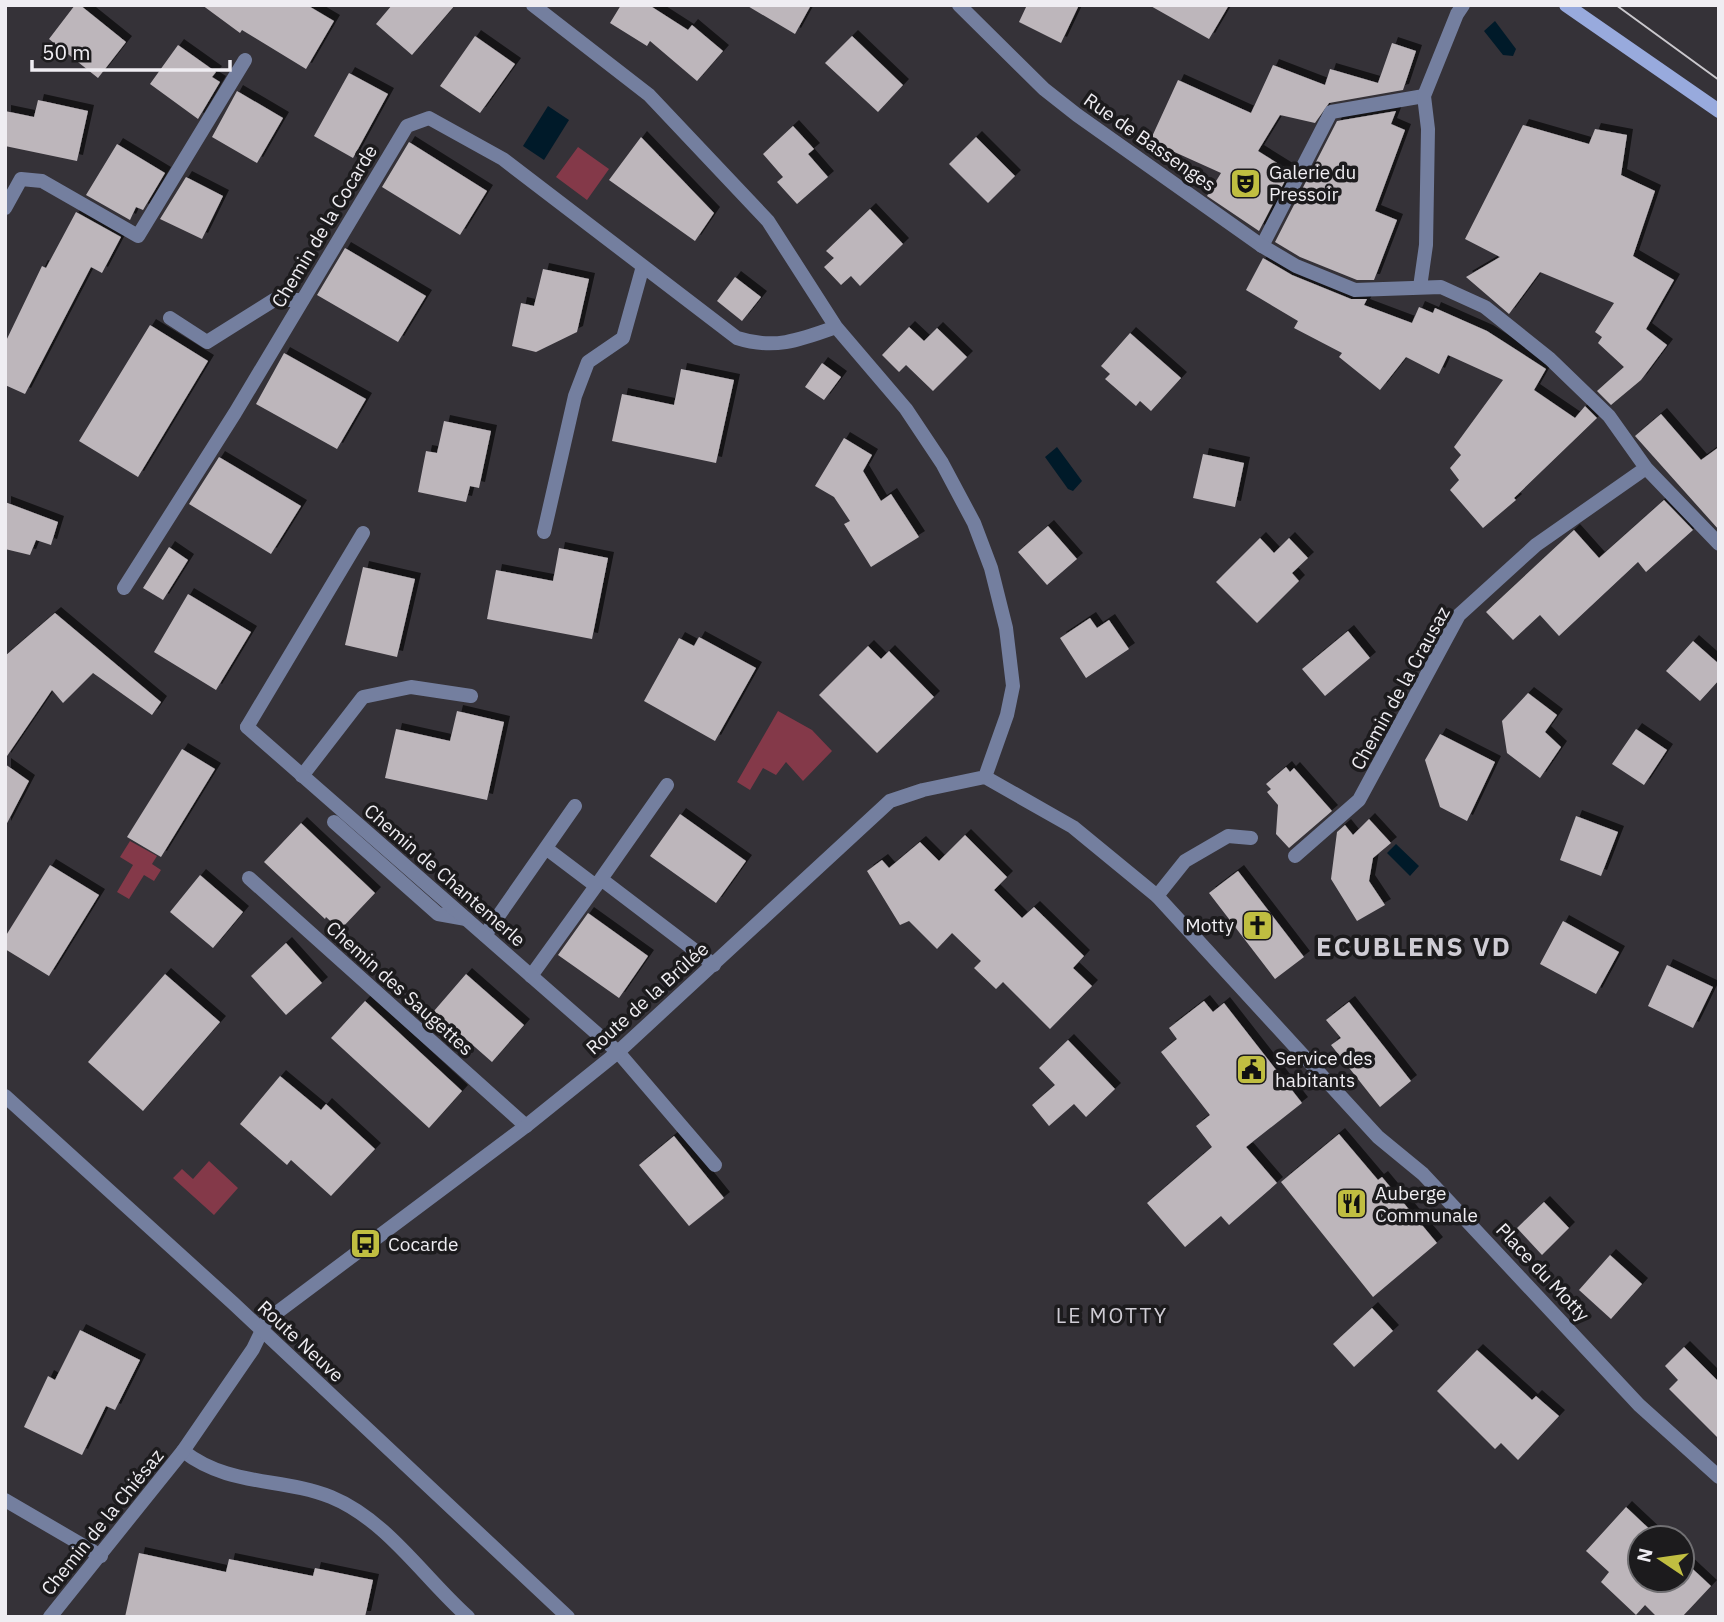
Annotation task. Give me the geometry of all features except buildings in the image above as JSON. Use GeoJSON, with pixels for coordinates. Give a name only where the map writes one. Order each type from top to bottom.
{"type":"FeatureCollection","features":[{"type":"Feature","properties":{"kind":"main road"},"geometry":{"type":"LineString","coordinates":[[1566,5],[1719,111]]}},
{"type":"Feature","properties":{"kind":"street"},"geometry":{"type":"LineString","coordinates":[[533,5],[649,95],[768,221],[836,327],[906,409],[942,463],[974,523],[991,568],[1006,628],[1013,687],[1007,715],[985,777]]}},
{"type":"Feature","properties":{"kind":"street","name":"Rue de Bassenges"},"geometry":{"type":"LineString","coordinates":[[959,5],[1044,89],[1077,116],[1262,246],[1296,266],[1355,290],[1441,287],[1485,307],[1550,359],[1609,415],[1646,468],[1719,544]]}},
{"type":"Feature","properties":{"kind":"street"},"geometry":{"type":"LineString","coordinates":[[1420,287],[1426,245],[1428,128],[1424,96],[1457,14],[1464,5]]}},
{"type":"Feature","properties":{"kind":"street"},"geometry":{"type":"LineString","coordinates":[[5,208],[21,179],[42,181],[138,236],[246,60]]}},
{"type":"Feature","properties":{"kind":"street"},"geometry":{"type":"LineString","coordinates":[[1262,246],[1331,113],[1424,96]]}},
{"type":"Feature","properties":{"kind":"street","name":"Chemin de la Cocarde"},"geometry":{"type":"LineString","coordinates":[[124,588],[228,425],[407,127],[429,118],[503,159],[737,338],[761,346],[801,340],[836,327]]}},
{"type":"Feature","properties":{"kind":"street"},"geometry":{"type":"LineString","coordinates":[[544,532],[575,396],[588,362],[623,338],[643,266]]}},
{"type":"Feature","properties":{"kind":"street"},"geometry":{"type":"LineString","coordinates":[[170,318],[207,342],[274,300],[302,300]]}},
{"type":"Feature","properties":{"kind":"street","name":"Chemin de la Crausaz"},"geometry":{"type":"LineString","coordinates":[[1295,856],[1359,800],[1459,615],[1536,545],[1646,468]]}},
{"type":"Feature","properties":{"kind":"street","name":"Chemin de Chantemerle"},"geometry":{"type":"LineString","coordinates":[[363,533],[247,727],[618,1052],[715,1165]]}},
{"type":"Feature","properties":{"kind":"street"},"geometry":{"type":"LineString","coordinates":[[302,776],[363,697],[411,687],[471,696]]}},
{"type":"Feature","properties":{"kind":"street","name":"Place du Motty"},"geometry":{"type":"LineString","coordinates":[[985,777],[1073,827],[1157,897],[1333,1085],[1378,1137],[1423,1174],[1639,1405],[1719,1477]]}},
{"type":"Feature","properties":{"kind":"street","name":"Route de la Brûlée"},"geometry":{"type":"LineString","coordinates":[[260,1331],[267,1320],[526,1126],[618,1052],[890,801],[922,790],[985,777]]}},
{"type":"Feature","properties":{"kind":"street"},"geometry":{"type":"LineString","coordinates":[[531,976],[667,785]]}},
{"type":"Feature","properties":{"kind":"street"},"geometry":{"type":"LineString","coordinates":[[485,935],[575,806]]}},
{"type":"Feature","properties":{"kind":"street"},"geometry":{"type":"LineString","coordinates":[[334,822],[438,914],[466,919]]}},
{"type":"Feature","properties":{"kind":"street"},"geometry":{"type":"LineString","coordinates":[[1157,897],[1185,861],[1228,836],[1251,838]]}},
{"type":"Feature","properties":{"kind":"street"},"geometry":{"type":"LineString","coordinates":[[547,849],[599,882],[714,965]]}},
{"type":"Feature","properties":{"kind":"street","name":"Chemin des Saugettes"},"geometry":{"type":"LineString","coordinates":[[249,878],[526,1126]]}},
{"type":"Feature","properties":{"kind":"street","name":"Route Neuve"},"geometry":{"type":"LineString","coordinates":[[5,1096],[568,1617]]}},
{"type":"Feature","properties":{"kind":"street","name":"Chemin de la Chiésaz"},"geometry":{"type":"LineString","coordinates":[[50,1617],[183,1451],[253,1349],[260,1331]]}},
{"type":"Feature","properties":{"kind":"street","name":"Chemin de la Chiésaz"},"geometry":{"type":"LineString","coordinates":[[183,1451],[202,1466],[330,1496],[361,1514],[403,1550],[468,1617]]}},
{"type":"Feature","properties":{"kind":"street"},"geometry":{"type":"LineString","coordinates":[[5,1500],[100,1556]]}},
{"type":"Feature","properties":{"kind":"shaded area"},"geometry":{"type":"Polygon","coordinates":[[[578,147],[609,169],[587,200],[556,177],[578,147]]]}},
{"type":"Feature","properties":{"kind":"shaded area"},"geometry":{"type":"Polygon","coordinates":[[[778,711],[812,730],[832,751],[803,781],[786,762],[776,775],[763,768],[750,790],[737,782],[778,711]]]}},
{"type":"Feature","properties":{"kind":"shaded area"},"geometry":{"type":"Polygon","coordinates":[[[130,841],[157,856],[152,864],[161,870],[154,881],[144,875],[129,899],[117,892],[133,865],[120,857],[130,841]]]}},
{"type":"Feature","properties":{"kind":"shaded area"},"geometry":{"type":"Polygon","coordinates":[[[209,1161],[238,1188],[214,1215],[173,1178],[182,1169],[193,1179],[209,1161]]]}},
{"type":"Feature","properties":{"kind":"water"},"geometry":{"type":"Polygon","coordinates":[[[1495,21],[1516,49],[1513,56],[1503,55],[1484,31],[1495,21]]]}},
{"type":"Feature","properties":{"kind":"water"},"geometry":{"type":"Polygon","coordinates":[[[548,106],[569,120],[544,160],[523,146],[548,106]]]}},
{"type":"Feature","properties":{"kind":"water"},"geometry":{"type":"Polygon","coordinates":[[[1057,447],[1082,481],[1073,491],[1068,489],[1045,457],[1057,447]]]}},
{"type":"Feature","properties":{"kind":"water"},"geometry":{"type":"Polygon","coordinates":[[[1396,844],[1419,866],[1410,876],[1387,853],[1396,844]]]}},
{"type":"Feature","properties":{"kind":"tram line"},"geometry":{"type":"LineString","coordinates":[[1616,5],[1719,80]]}},
{"type":"Feature","properties":{"kind":"place","name":"Galerie du Pressoir"},"geometry":{"type":"Point","coordinates":[1246,183]}},
{"type":"Feature","properties":{"kind":"place","name":"Motty"},"geometry":{"type":"Point","coordinates":[1257,925]}},
{"type":"Feature","properties":{"kind":"place","name":"Service des habitants"},"geometry":{"type":"Point","coordinates":[1252,1069]}},
{"type":"Feature","properties":{"kind":"place","name":"Auberge Communale"},"geometry":{"type":"Point","coordinates":[1352,1204]}},
{"type":"Feature","properties":{"kind":"place","name":"Cocarde"},"geometry":{"type":"Point","coordinates":[365,1244]}},
{"type":"Feature","properties":{"kind":"district","name":"ECUBLENS VD"},"geometry":{"type":"Point","coordinates":[1414,947]}},
{"type":"Feature","properties":{"kind":"district","name":"LE MOTTY"},"geometry":{"type":"Point","coordinates":[1112,1316]}}]}
